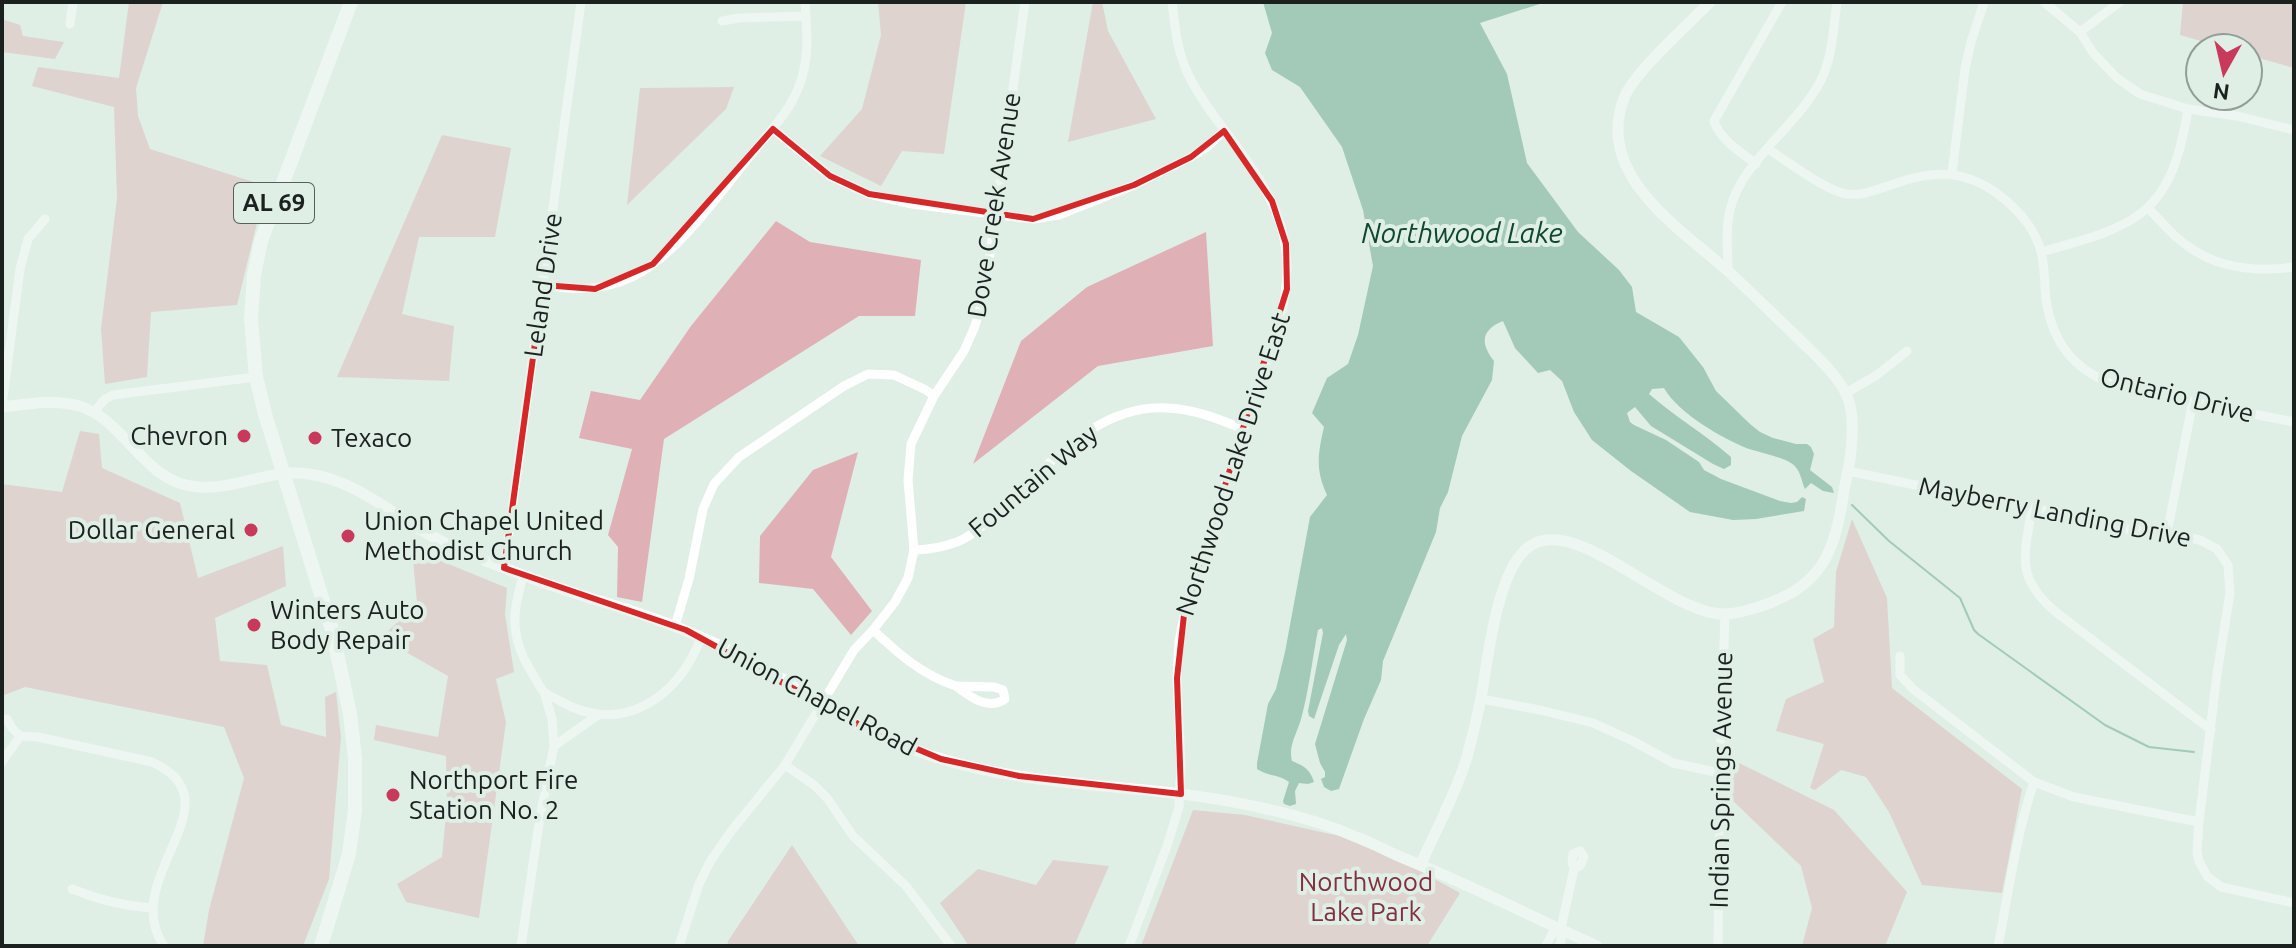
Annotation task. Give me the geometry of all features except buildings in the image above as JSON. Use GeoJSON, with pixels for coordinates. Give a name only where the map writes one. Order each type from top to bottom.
{"type":"FeatureCollection","features":[{"type":"Feature","properties":{"kind":"main road","name":"AL 69"},"geometry":{"type":"LineString","coordinates":[[321,946],[349,854],[355,810],[355,758],[339,656],[256,377],[251,319],[254,275],[261,241],[351,2]]}},
{"type":"Feature","properties":{"kind":"street"},"geometry":{"type":"LineString","coordinates":[[70,24],[73,2]]}},
{"type":"Feature","properties":{"kind":"street","name":"Leland Drive"},"geometry":{"type":"LineString","coordinates":[[504,568],[581,2]]}},
{"type":"Feature","properties":{"kind":"street"},"geometry":{"type":"LineString","coordinates":[[543,285],[595,289],[630,278],[653,264],[698,220],[793,100],[808,49],[805,2]]}},
{"type":"Feature","properties":{"kind":"street","name":"Dove Creek Avenue"},"geometry":{"type":"LineString","coordinates":[[679,946],[699,884],[711,860],[785,765],[854,650],[895,602],[908,578],[914,550],[909,453],[934,396],[964,351],[985,290],[1025,2]]}},
{"type":"Feature","properties":{"kind":"street","name":"Northwood Lake Drive East"},"geometry":{"type":"LineString","coordinates":[[1129,946],[1179,807],[1177,687],[1184,615],[1243,429],[1255,401],[1287,289],[1286,244],[1272,201],[1199,95],[1187,72],[1177,39],[1172,2]]}},
{"type":"Feature","properties":{"kind":"street"},"geometry":{"type":"LineString","coordinates":[[1421,864],[1466,761],[1491,640],[1508,579],[1527,548],[1543,540],[1559,538],[1576,543],[1677,600],[1725,614],[1785,597],[1808,582],[1820,569],[1833,546],[1852,433],[1852,415],[1846,393],[1815,355],[1728,271],[1666,217],[1636,185],[1627,169],[1618,136],[1623,100],[1631,85],[1710,2]]}},
{"type":"Feature","properties":{"kind":"street"},"geometry":{"type":"LineString","coordinates":[[1756,164],[1723,137],[1714,121],[1782,2]]}},
{"type":"Feature","properties":{"kind":"street"},"geometry":{"type":"LineString","coordinates":[[1728,271],[1730,207],[1756,164],[1809,100],[1823,77],[1831,51],[1837,2]]}},
{"type":"Feature","properties":{"kind":"street"},"geometry":{"type":"LineString","coordinates":[[1952,173],[1965,69],[1984,2]]}},
{"type":"Feature","properties":{"kind":"street"},"geometry":{"type":"LineString","coordinates":[[2044,2],[2080,32],[2098,59],[2131,89],[2184,108]]}},
{"type":"Feature","properties":{"kind":"street"},"geometry":{"type":"LineString","coordinates":[[2080,32],[2120,2]]}},
{"type":"Feature","properties":{"kind":"street"},"geometry":{"type":"LineString","coordinates":[[722,21],[806,16]]}},
{"type":"Feature","properties":{"kind":"street"},"geometry":{"type":"LineString","coordinates":[[2041,252],[2113,231],[2148,208],[2172,175],[2183,142],[2188,112]]}},
{"type":"Feature","properties":{"kind":"street"},"geometry":{"type":"LineString","coordinates":[[2209,112],[2294,130]]}},
{"type":"Feature","properties":{"kind":"street"},"geometry":{"type":"LineString","coordinates":[[773,129],[814,165],[853,188],[878,197],[1033,219],[1059,215],[1134,185],[1207,147],[1224,131]]}},
{"type":"Feature","properties":{"kind":"street","name":"Ontario Drive"},"geometry":{"type":"LineString","coordinates":[[1768,149],[1844,194],[1872,192],[1906,179],[1933,174],[1952,173],[1982,184],[2011,205],[2029,226],[2041,252],[2046,302],[2051,319],[2066,352],[2077,365],[2092,376],[2117,386],[2294,422]]}},
{"type":"Feature","properties":{"kind":"street"},"geometry":{"type":"LineString","coordinates":[[2148,208],[2195,252],[2212,259],[2255,269],[2294,267]]}},
{"type":"Feature","properties":{"kind":"street"},"geometry":{"type":"LineString","coordinates":[[45,219],[28,239],[20,269],[2,406],[78,405],[94,412],[152,466],[177,483],[188,486],[217,487],[283,472]]}},
{"type":"Feature","properties":{"kind":"street"},"geometry":{"type":"LineString","coordinates":[[1846,393],[1877,375],[1907,351]]}},
{"type":"Feature","properties":{"kind":"street"},"geometry":{"type":"LineString","coordinates":[[675,626],[689,579],[703,509],[714,484],[732,463],[844,386],[868,374],[894,375],[934,396]]}},
{"type":"Feature","properties":{"kind":"street"},"geometry":{"type":"LineString","coordinates":[[94,412],[113,395],[256,377]]}},
{"type":"Feature","properties":{"kind":"street"},"geometry":{"type":"LineString","coordinates":[[2167,533],[2193,401]]}},
{"type":"Feature","properties":{"kind":"street","name":"Fountain Way"},"geometry":{"type":"LineString","coordinates":[[914,550],[943,548],[968,537],[1084,434],[1115,417],[1141,410],[1169,408],[1212,417],[1243,429]]}},
{"type":"Feature","properties":{"kind":"street","name":"Mayberry Landing Drive"},"geometry":{"type":"LineString","coordinates":[[1848,471],[1995,499],[2121,528],[2167,533],[2217,549],[2228,565],[2230,593],[2199,822],[2199,861],[2207,876],[2230,890],[2294,903]]}},
{"type":"Feature","properties":{"kind":"street","name":"Union Chapel Road"},"geometry":{"type":"LineString","coordinates":[[283,472],[327,478],[360,492],[444,543],[523,576],[701,637],[774,674],[891,741],[967,766],[1031,778],[1204,796],[1294,816],[1354,836],[1421,864],[1597,946]]}},
{"type":"Feature","properties":{"kind":"street"},"geometry":{"type":"LineString","coordinates":[[2032,508],[2025,562],[2028,580],[2038,595],[2057,613],[2211,730]]}},
{"type":"Feature","properties":{"kind":"street"},"geometry":{"type":"LineString","coordinates":[[521,946],[554,746],[552,719],[544,692],[525,662],[516,636],[516,609],[523,576]]}},
{"type":"Feature","properties":{"kind":"street","name":"Indian Springs Avenue"},"geometry":{"type":"LineString","coordinates":[[1718,946],[1725,614]]}},
{"type":"Feature","properties":{"kind":"street"},"geometry":{"type":"LineString","coordinates":[[873,630],[917,669],[956,686]]}},
{"type":"Feature","properties":{"kind":"street"},"geometry":{"type":"LineString","coordinates":[[544,692],[574,708],[599,715],[627,711],[661,697],[686,670],[701,637]]}},
{"type":"Feature","properties":{"kind":"street"},"geometry":{"type":"LineString","coordinates":[[1900,656],[1900,675],[1913,689],[2034,782],[2074,797],[2199,822]]}},
{"type":"Feature","properties":{"kind":"street"},"geometry":{"type":"LineString","coordinates":[[1481,699],[1593,723],[1673,763],[1720,773]]}},
{"type":"Feature","properties":{"kind":"street"},"geometry":{"type":"LineString","coordinates":[[554,746],[599,715]]}},
{"type":"Feature","properties":{"kind":"street"},"geometry":{"type":"LineString","coordinates":[[7,719],[20,736],[38,737],[144,760],[161,766],[175,776],[184,792],[185,809],[151,908],[154,929],[164,946]]}},
{"type":"Feature","properties":{"kind":"street"},"geometry":{"type":"LineString","coordinates":[[2,762],[20,736]]}},
{"type":"Feature","properties":{"kind":"street"},"geometry":{"type":"LineString","coordinates":[[785,765],[827,798],[853,836],[906,886],[951,946]]}},
{"type":"Feature","properties":{"kind":"street"},"geometry":{"type":"LineString","coordinates":[[1998,946],[2019,837],[2034,782]]}},
{"type":"Feature","properties":{"kind":"street"},"geometry":{"type":"LineString","coordinates":[[1559,946],[1574,869]]}},
{"type":"Feature","properties":{"kind":"street"},"geometry":{"type":"LineString","coordinates":[[72,889],[126,907],[151,908]]}},
{"type":"Feature","properties":{"kind":"street"},"geometry":{"type":"LineString","coordinates":[[1546,946],[1552,934],[1561,928]]}},
{"type":"Feature","properties":{"kind":"highlighted area"},"geometry":{"type":"Polygon","coordinates":[[[773,129],[830,176],[869,194],[1033,219],[1134,185],[1191,157],[1224,131],[1272,201],[1286,244],[1287,289],[1184,615],[1177,678],[1181,794],[1019,776],[941,759],[860,725],[686,630],[504,568],[543,285],[595,289],[653,264],[773,129]]]}},
{"type":"Feature","properties":{"kind":"green space"},"geometry":{"type":"Polygon","coordinates":[[[129,2],[163,2],[136,88],[138,116],[150,149],[266,186],[237,305],[151,312],[147,377],[105,384],[101,329],[117,198],[114,107],[32,86],[38,67],[119,78],[129,2]]]}},
{"type":"Feature","properties":{"kind":"green space"},"geometry":{"type":"Polygon","coordinates":[[[878,2],[966,2],[944,154],[902,151],[881,186],[820,156],[862,109],[881,35],[878,2]]]}},
{"type":"Feature","properties":{"kind":"green space"},"geometry":{"type":"Polygon","coordinates":[[[1093,2],[1102,2],[1108,31],[1156,119],[1068,142],[1093,2]]]}},
{"type":"Feature","properties":{"kind":"green space"},"geometry":{"type":"Polygon","coordinates":[[[2183,2],[2294,2],[2294,68],[2264,60],[2264,32],[2184,32],[2184,36],[2180,35],[2183,2]]]}},
{"type":"Feature","properties":{"kind":"green space"},"geometry":{"type":"Polygon","coordinates":[[[2,19],[20,25],[23,36],[64,42],[55,59],[2,52],[2,19]]]}},
{"type":"Feature","properties":{"kind":"green space"},"geometry":{"type":"Polygon","coordinates":[[[734,87],[726,109],[627,205],[640,88],[734,87]]]}},
{"type":"Feature","properties":{"kind":"green space"},"geometry":{"type":"Polygon","coordinates":[[[442,135],[511,148],[495,237],[419,237],[402,314],[454,326],[449,381],[337,377],[442,135]]]}},
{"type":"Feature","properties":{"kind":"green space"},"geometry":{"type":"Polygon","coordinates":[[[776,221],[810,242],[921,260],[915,316],[859,316],[664,439],[642,602],[617,597],[618,547],[608,535],[632,449],[579,438],[591,391],[640,400],[691,326],[776,221]]]}},
{"type":"Feature","properties":{"kind":"green space"},"geometry":{"type":"Polygon","coordinates":[[[1206,232],[1213,346],[1098,366],[973,464],[1021,341],[1087,287],[1206,232]]]}},
{"type":"Feature","properties":{"kind":"green space"},"geometry":{"type":"Polygon","coordinates":[[[80,431],[99,434],[102,468],[180,503],[198,578],[283,546],[286,586],[215,618],[220,661],[267,665],[281,725],[326,737],[325,697],[336,692],[341,737],[329,879],[303,946],[203,946],[209,910],[244,778],[224,727],[25,687],[2,696],[2,484],[62,492],[80,431]]]}},
{"type":"Feature","properties":{"kind":"green space"},"geometry":{"type":"Polygon","coordinates":[[[858,452],[831,557],[872,611],[851,635],[813,589],[759,583],[760,536],[813,470],[858,452]]]}},
{"type":"Feature","properties":{"kind":"green space"},"geometry":{"type":"Polygon","coordinates":[[[1852,519],[1887,598],[1892,688],[2022,789],[2002,893],[1922,885],[1889,812],[1866,777],[1841,770],[1815,790],[1810,788],[1824,744],[1776,731],[1786,699],[1824,682],[1813,639],[1834,627],[1836,572],[1852,519]]]}},
{"type":"Feature","properties":{"kind":"green space"},"geometry":{"type":"Polygon","coordinates":[[[412,549],[507,588],[505,614],[514,672],[496,679],[506,722],[479,918],[406,902],[397,884],[442,857],[447,803],[446,756],[374,740],[376,725],[438,737],[448,676],[381,638],[417,603],[412,549]]]}},
{"type":"Feature","properties":{"kind":"green space"},"geometry":{"type":"Polygon","coordinates":[[[1733,760],[1834,810],[1907,892],[1885,946],[1802,946],[1812,908],[1801,866],[1731,799],[1733,760]]]}},
{"type":"Feature","properties":{"kind":"green space","name":"Northwood Lake Park"},"geometry":{"type":"Polygon","coordinates":[[[1193,810],[1245,815],[1362,839],[1460,893],[1427,946],[1141,946],[1193,810]]]}},
{"type":"Feature","properties":{"kind":"green space"},"geometry":{"type":"Polygon","coordinates":[[[792,845],[859,946],[727,946],[792,845]]]}},
{"type":"Feature","properties":{"kind":"green space"},"geometry":{"type":"Polygon","coordinates":[[[1053,860],[1109,866],[1074,946],[969,946],[940,903],[978,869],[1036,885],[1053,860]]]}},
{"type":"Feature","properties":{"kind":"water","name":"Northwood Lake"},"geometry":{"type":"Polygon","coordinates":[[[1263,2],[1546,2],[1480,23],[1507,74],[1527,163],[1578,232],[1619,270],[1632,287],[1636,312],[1679,337],[1703,367],[1716,391],[1760,432],[1811,447],[1814,454],[1810,470],[1832,487],[1834,493],[1823,491],[1811,483],[1805,489],[1799,472],[1791,463],[1727,439],[1690,416],[1664,388],[1652,389],[1649,394],[1731,457],[1731,465],[1724,469],[1713,464],[1651,426],[1635,407],[1627,413],[1634,425],[1666,440],[1699,462],[1704,470],[1721,479],[1780,501],[1791,503],[1802,497],[1806,499],[1804,511],[1756,519],[1733,520],[1690,512],[1592,440],[1574,412],[1562,381],[1550,370],[1538,373],[1515,348],[1503,321],[1496,325],[1485,338],[1486,348],[1494,361],[1492,380],[1462,436],[1448,492],[1440,508],[1436,532],[1383,661],[1381,680],[1339,789],[1331,791],[1324,787],[1321,779],[1325,777],[1325,772],[1315,744],[1347,640],[1346,634],[1339,645],[1314,719],[1308,711],[1323,633],[1322,628],[1318,630],[1304,708],[1291,750],[1292,761],[1306,768],[1314,782],[1299,783],[1295,791],[1296,804],[1290,806],[1283,801],[1289,782],[1257,769],[1257,763],[1268,704],[1276,689],[1285,652],[1310,517],[1327,495],[1319,461],[1324,427],[1312,413],[1327,378],[1348,364],[1358,335],[1373,266],[1363,210],[1342,147],[1300,87],[1272,70],[1265,53],[1272,33],[1263,2]]]}},
{"type":"Feature","properties":{"kind":"waterway"},"geometry":{"type":"LineString","coordinates":[[1852,505],[1889,541],[1960,598],[1978,634],[2105,725],[2149,747],[2194,752]]}},
{"type":"Feature","properties":{"kind":"place","name":"Chevron"},"geometry":{"type":"Point","coordinates":[244,436]}},
{"type":"Feature","properties":{"kind":"place","name":"Texaco"},"geometry":{"type":"Point","coordinates":[315,438]}},
{"type":"Feature","properties":{"kind":"place","name":"Dollar General"},"geometry":{"type":"Point","coordinates":[251,530]}},
{"type":"Feature","properties":{"kind":"place","name":"Union Chapel United Methodist Church"},"geometry":{"type":"Point","coordinates":[348,536]}},
{"type":"Feature","properties":{"kind":"place","name":"Winters Auto Body Repair"},"geometry":{"type":"Point","coordinates":[254,625]}},
{"type":"Feature","properties":{"kind":"place","name":"Northport Fire Station No. 2"},"geometry":{"type":"Point","coordinates":[393,795]}}]}
